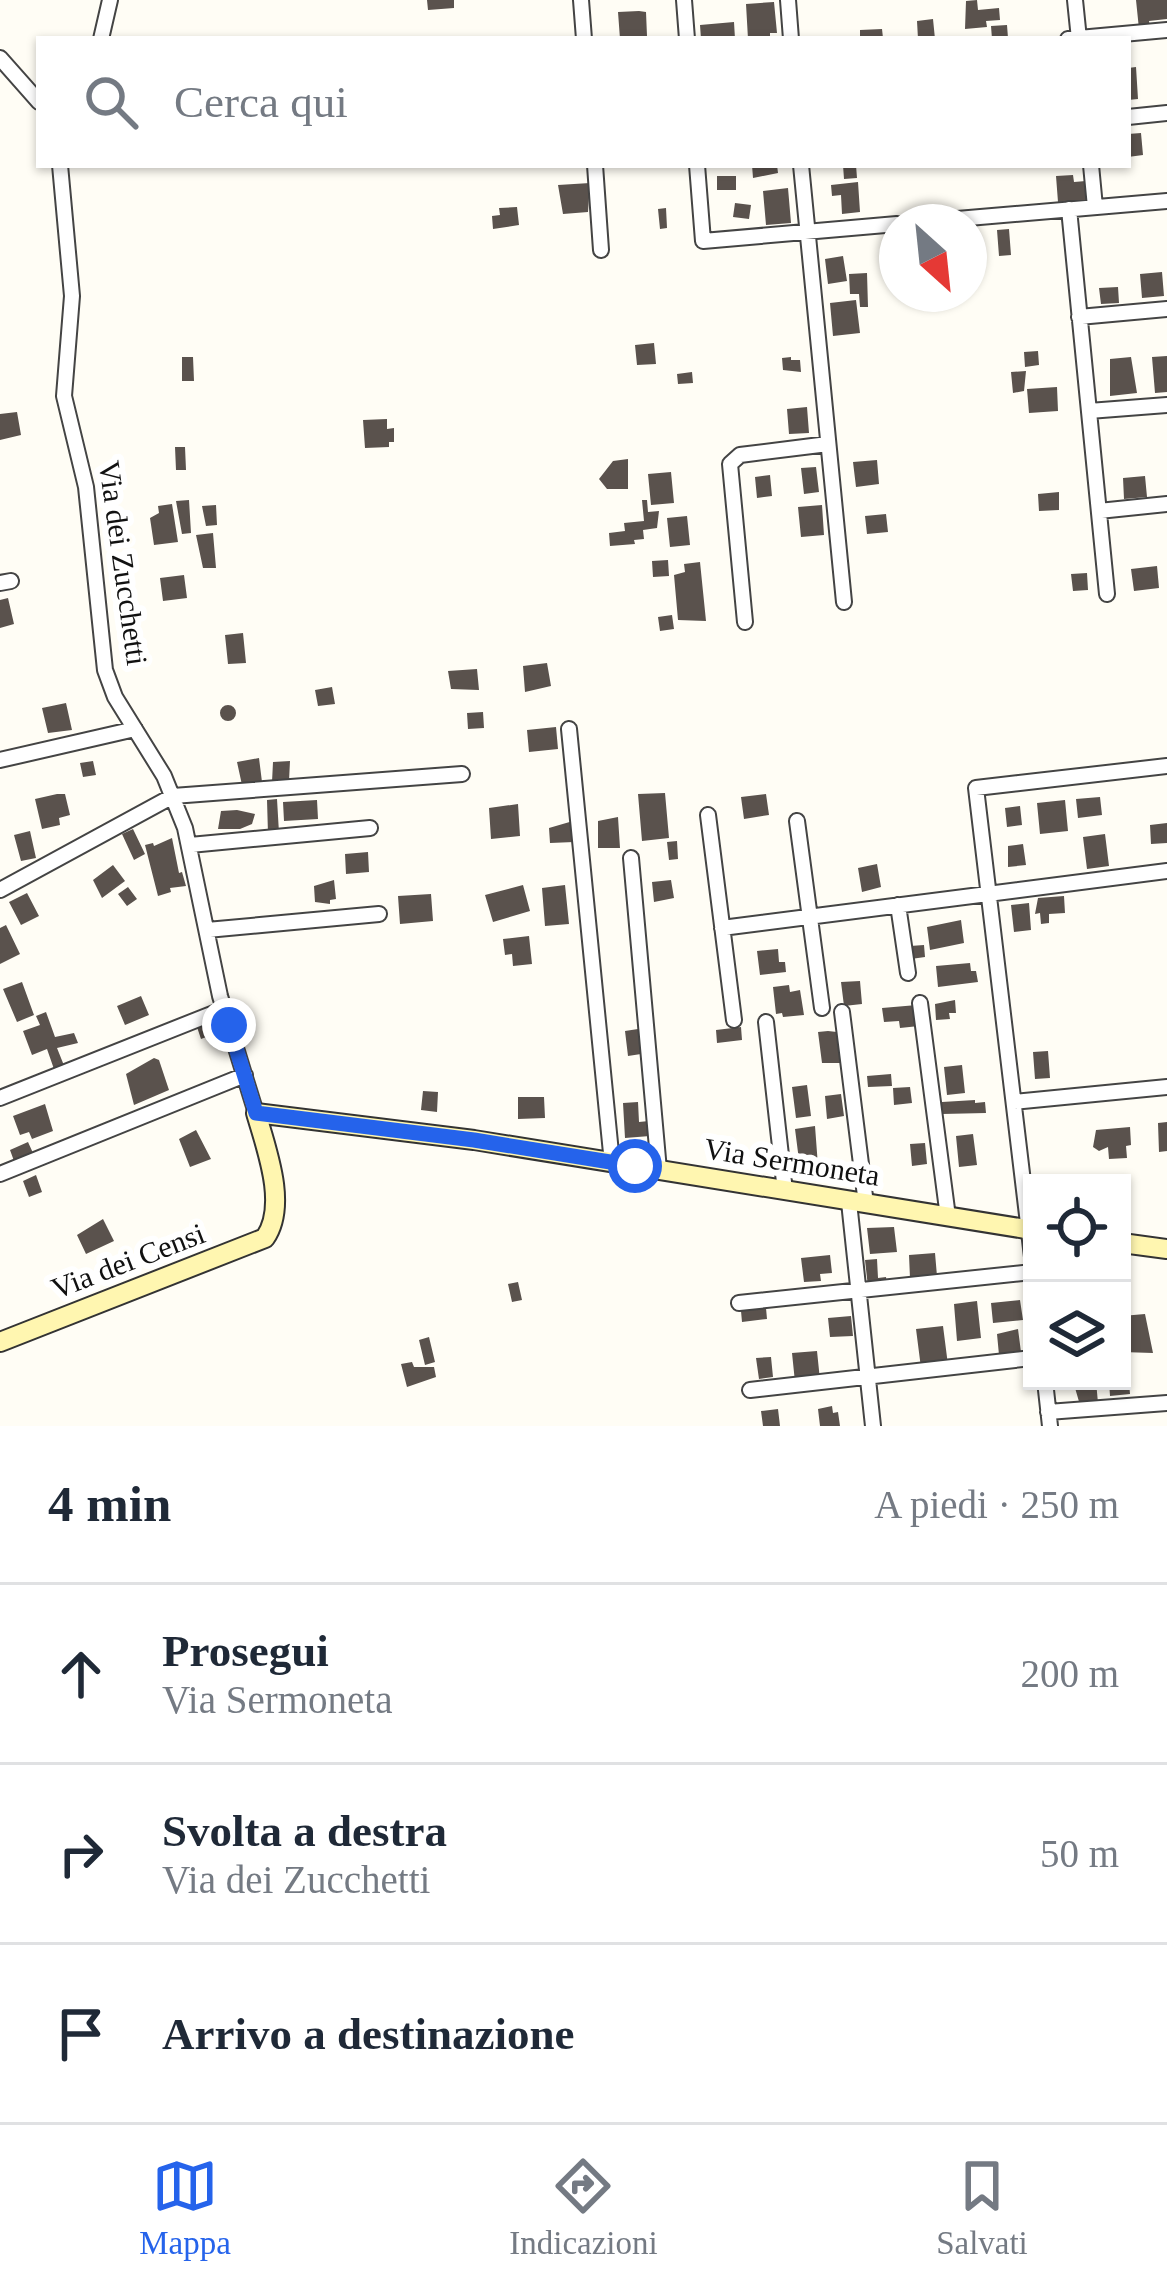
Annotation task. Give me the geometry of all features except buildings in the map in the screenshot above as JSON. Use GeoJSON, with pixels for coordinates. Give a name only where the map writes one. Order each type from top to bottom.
{"type":"FeatureCollection","features":[{"type":"Feature","properties":{"kind":"street"},"geometry":{"type":"LineString","coordinates":[[102,36],[110,0]]}},
{"type":"Feature","properties":{"kind":"street"},"geometry":{"type":"LineString","coordinates":[[581,0],[584,36]]}},
{"type":"Feature","properties":{"kind":"street"},"geometry":{"type":"LineString","coordinates":[[684,0],[687,36]]}},
{"type":"Feature","properties":{"kind":"street"},"geometry":{"type":"LineString","coordinates":[[788,0],[791,36]]}},
{"type":"Feature","properties":{"kind":"street"},"geometry":{"type":"LineString","coordinates":[[1075,0],[1078,36]]}},
{"type":"Feature","properties":{"kind":"street"},"geometry":{"type":"LineString","coordinates":[[1108,36],[1167,30]]}},
{"type":"Feature","properties":{"kind":"street"},"geometry":{"type":"LineString","coordinates":[[0,58],[36,99]]}},
{"type":"Feature","properties":{"kind":"street"},"geometry":{"type":"LineString","coordinates":[[1131,117],[1167,113]]}},
{"type":"Feature","properties":{"kind":"street","name":"Via dei Zucchetti"},"geometry":{"type":"LineString","coordinates":[[61,168],[72,296],[65,403],[86,488],[106,676],[173,796],[190,845],[224,1010],[272,1178],[272,1229]]}},
{"type":"Feature","properties":{"kind":"street"},"geometry":{"type":"LineString","coordinates":[[595,168],[602,250]]}},
{"type":"Feature","properties":{"kind":"street"},"geometry":{"type":"LineString","coordinates":[[697,168],[703,242],[879,226]]}},
{"type":"Feature","properties":{"kind":"street"},"geometry":{"type":"LineString","coordinates":[[801,168],[844,602]]}},
{"type":"Feature","properties":{"kind":"street"},"geometry":{"type":"LineString","coordinates":[[1090,168],[1095,207]]}},
{"type":"Feature","properties":{"kind":"street"},"geometry":{"type":"LineString","coordinates":[[987,216],[1167,201]]}},
{"type":"Feature","properties":{"kind":"street"},"geometry":{"type":"LineString","coordinates":[[1070,209],[1107,594]]}},
{"type":"Feature","properties":{"kind":"street"},"geometry":{"type":"LineString","coordinates":[[1079,317],[1167,309]]}},
{"type":"Feature","properties":{"kind":"street"},"geometry":{"type":"LineString","coordinates":[[1089,411],[1167,405]]}},
{"type":"Feature","properties":{"kind":"street"},"geometry":{"type":"LineString","coordinates":[[745,622],[729,472],[732,460],[744,454],[829,444]]}},
{"type":"Feature","properties":{"kind":"street"},"geometry":{"type":"LineString","coordinates":[[1099,511],[1167,504]]}},
{"type":"Feature","properties":{"kind":"street"},"geometry":{"type":"LineString","coordinates":[[0,760],[135,729]]}},
{"type":"Feature","properties":{"kind":"street"},"geometry":{"type":"LineString","coordinates":[[569,729],[612,1162]]}},
{"type":"Feature","properties":{"kind":"street"},"geometry":{"type":"LineString","coordinates":[[1023,1174],[976,788],[1167,766]]}},
{"type":"Feature","properties":{"kind":"street"},"geometry":{"type":"LineString","coordinates":[[0,867],[3,889],[173,796],[462,774]]}},
{"type":"Feature","properties":{"kind":"street"},"geometry":{"type":"LineString","coordinates":[[708,814],[734,1020]]}},
{"type":"Feature","properties":{"kind":"street"},"geometry":{"type":"LineString","coordinates":[[797,821],[822,1007]]}},
{"type":"Feature","properties":{"kind":"street"},"geometry":{"type":"LineString","coordinates":[[190,845],[370,828]]}},
{"type":"Feature","properties":{"kind":"street"},"geometry":{"type":"LineString","coordinates":[[631,858],[659,1170]]}},
{"type":"Feature","properties":{"kind":"street"},"geometry":{"type":"LineString","coordinates":[[722,928],[1167,871]]}},
{"type":"Feature","properties":{"kind":"street"},"geometry":{"type":"LineString","coordinates":[[898,905],[908,973]]}},
{"type":"Feature","properties":{"kind":"street"},"geometry":{"type":"LineString","coordinates":[[207,930],[379,914]]}},
{"type":"Feature","properties":{"kind":"street"},"geometry":{"type":"LineString","coordinates":[[920,1003],[948,1217]]}},
{"type":"Feature","properties":{"kind":"street"},"geometry":{"type":"LineString","coordinates":[[0,1098],[224,1010]]}},
{"type":"Feature","properties":{"kind":"street"},"geometry":{"type":"LineString","coordinates":[[842,1012],[857,1203],[858,1290],[873,1426]]}},
{"type":"Feature","properties":{"kind":"street"},"geometry":{"type":"LineString","coordinates":[[766,1022],[785,1191]]}},
{"type":"Feature","properties":{"kind":"street"},"geometry":{"type":"LineString","coordinates":[[0,1174],[244,1075]]}},
{"type":"Feature","properties":{"kind":"street"},"geometry":{"type":"LineString","coordinates":[[1014,1102],[1167,1087]]}},
{"type":"Feature","properties":{"kind":"street","name":"Via Sermoneta"},"geometry":{"type":"LineString","coordinates":[[256,1113],[474,1140],[1023,1229]]}},
{"type":"Feature","properties":{"kind":"street","name":"Via dei Censi"},"geometry":{"type":"LineString","coordinates":[[0,1342],[242,1250],[266,1238],[272,1229]]}},
{"type":"Feature","properties":{"kind":"street"},"geometry":{"type":"LineString","coordinates":[[1131,1244],[1167,1250]]}},
{"type":"Feature","properties":{"kind":"street"},"geometry":{"type":"LineString","coordinates":[[739,1303],[1023,1274]]}},
{"type":"Feature","properties":{"kind":"street"},"geometry":{"type":"LineString","coordinates":[[751,1390],[1023,1359]]}},
{"type":"Feature","properties":{"kind":"street"},"geometry":{"type":"LineString","coordinates":[[1049,1419],[1167,1403]]}},
{"type":"Feature","properties":{"kind":"route"},"geometry":{"type":"LineString","coordinates":[[229,1025],[256,1113],[635,1166]]}}]}
